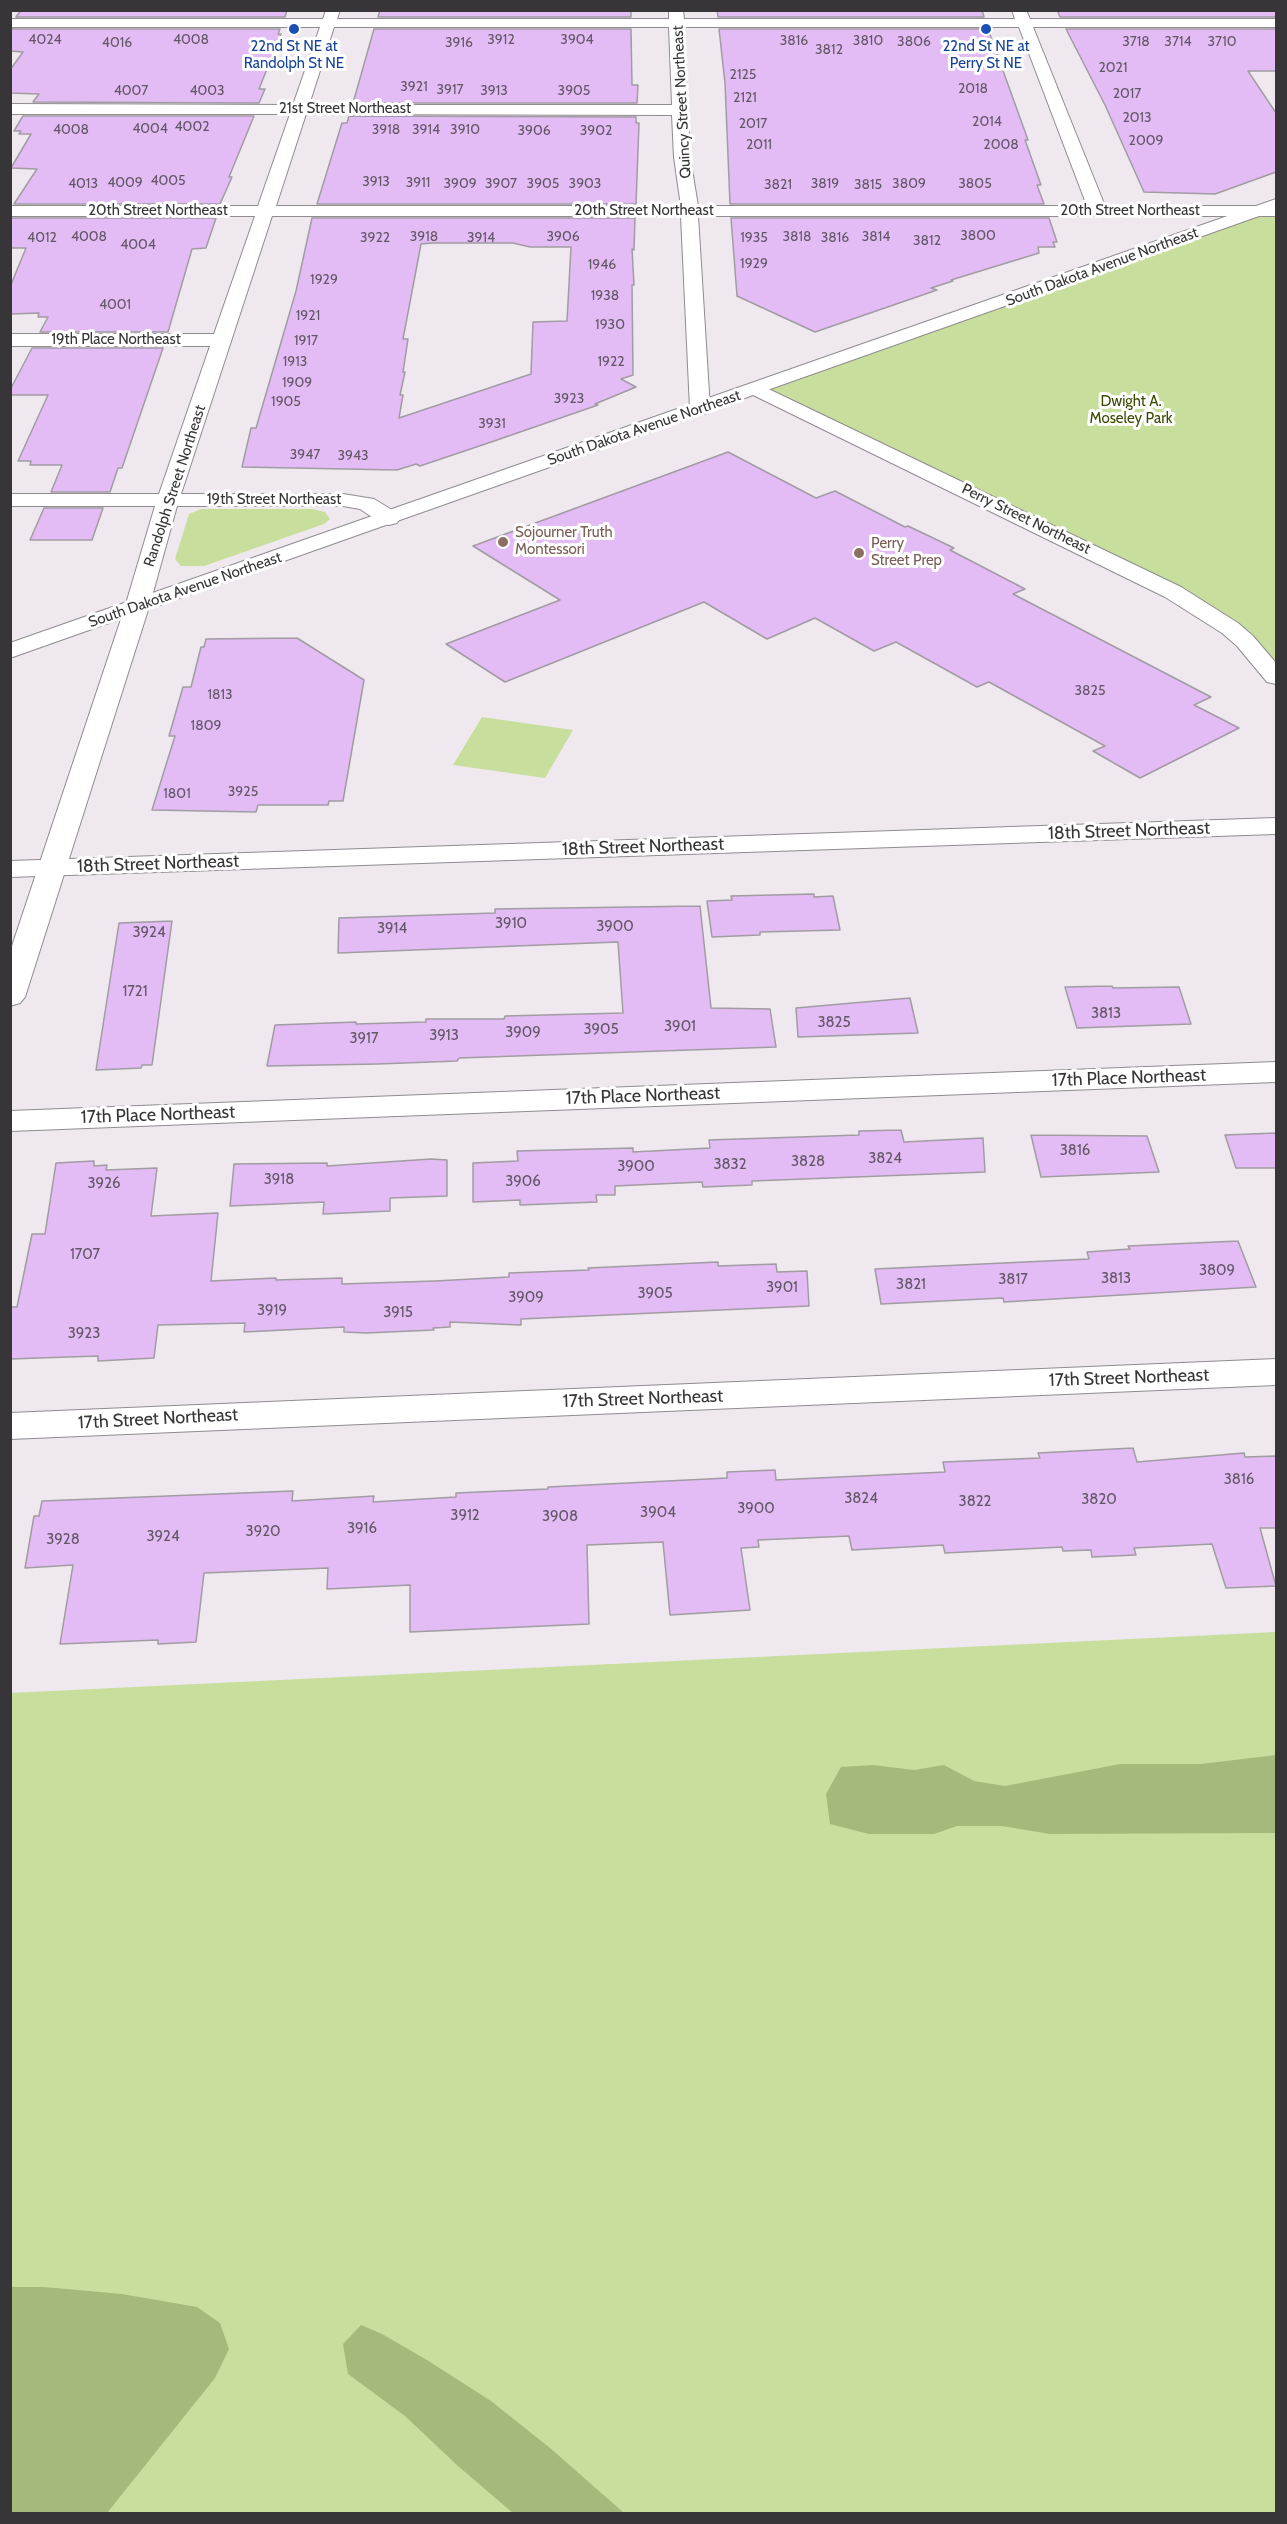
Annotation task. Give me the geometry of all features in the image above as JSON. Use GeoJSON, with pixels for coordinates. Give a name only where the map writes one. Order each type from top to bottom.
{"type":"FeatureCollection","features":[{"type":"Feature","properties":{"kind":"street"},"geometry":{"type":"LineString","coordinates":[[10,23],[331,17],[1022,17],[1276,23]]}},
{"type":"Feature","properties":{"kind":"street","name":"Randolph Street Northeast"},"geometry":{"type":"LineString","coordinates":[[10,997],[137,607],[168,500],[331,17]]}},
{"type":"Feature","properties":{"kind":"street","name":"Quincy Street Northeast"},"geometry":{"type":"LineString","coordinates":[[676,17],[679,110],[682,157],[690,211],[700,409]]}},
{"type":"Feature","properties":{"kind":"street"},"geometry":{"type":"LineString","coordinates":[[1022,17],[1098,211]]}},
{"type":"Feature","properties":{"kind":"street","name":"21st Street Northeast"},"geometry":{"type":"LineString","coordinates":[[10,109],[679,110]]}},
{"type":"Feature","properties":{"kind":"street","name":"20th Street Northeast"},"geometry":{"type":"LineString","coordinates":[[10,211],[1271,209]]}},
{"type":"Feature","properties":{"kind":"street","name":"South Dakota Avenue Northeast"},"geometry":{"type":"LineString","coordinates":[[10,651],[1271,209]]}},
{"type":"Feature","properties":{"kind":"street","name":"19th Place Northeast"},"geometry":{"type":"LineString","coordinates":[[10,340],[222,340]]}},
{"type":"Feature","properties":{"kind":"street","name":"Perry Street Northeast"},"geometry":{"type":"LineString","coordinates":[[756,389],[1184,598],[1230,628],[1245,641],[1276,677]]}},
{"type":"Feature","properties":{"kind":"street","name":"19th Street Northeast"},"geometry":{"type":"LineString","coordinates":[[10,500],[343,500],[366,504],[388,518]]}},
{"type":"Feature","properties":{"kind":"street","name":"18th Street Northeast"},"geometry":{"type":"LineString","coordinates":[[10,869],[1276,826]]}},
{"type":"Feature","properties":{"kind":"street","name":"17th Place Northeast"},"geometry":{"type":"LineString","coordinates":[[10,1120],[1276,1072]]}},
{"type":"Feature","properties":{"kind":"street","name":"17th Street Northeast"},"geometry":{"type":"LineString","coordinates":[[10,1426],[1276,1372]]}},
{"type":"Feature","properties":{"kind":"green space","name":"Dwight A. Moseley Park"},"geometry":{"type":"Polygon","coordinates":[[[1260,211],[1276,211],[1276,678],[1267,665],[1213,615],[756,389],[1260,211]]]}},
{"type":"Feature","properties":{"kind":"green space"},"geometry":{"type":"Polygon","coordinates":[[[201,509],[312,509],[325,512],[330,519],[324,524],[204,566],[181,566],[175,559],[189,514],[201,509]]]}},
{"type":"Feature","properties":{"kind":"green space"},"geometry":{"type":"Polygon","coordinates":[[[482,717],[573,730],[545,778],[453,765],[482,717]]]}},
{"type":"Feature","properties":{"kind":"green space"},"geometry":{"type":"Polygon","coordinates":[[[1276,1632],[1276,2513],[11,2513],[10,1693],[1276,1632]]]}},
{"type":"Feature","properties":{"kind":"green space"},"geometry":{"type":"Polygon","coordinates":[[[1276,1755],[1276,1833],[1050,1834],[1002,1826],[957,1826],[934,1834],[869,1834],[830,1824],[826,1794],[841,1767],[873,1765],[914,1770],[944,1765],[974,1781],[1005,1786],[1120,1764],[1201,1764],[1276,1755]]]}},
{"type":"Feature","properties":{"kind":"green space"},"geometry":{"type":"Polygon","coordinates":[[[10,2287],[44,2287],[122,2294],[197,2307],[220,2323],[229,2349],[215,2378],[107,2513],[11,2513],[10,2287]]]}},
{"type":"Feature","properties":{"kind":"green space"},"geometry":{"type":"Polygon","coordinates":[[[361,2325],[382,2334],[427,2360],[491,2401],[550,2448],[624,2513],[513,2513],[405,2416],[348,2374],[343,2344],[361,2325]]]}},
{"type":"Feature","properties":{"kind":"building"},"geometry":{"type":"Polygon","coordinates":[[[21,10],[287,10],[285,17],[16,17],[21,10]]]}},
{"type":"Feature","properties":{"kind":"building"},"geometry":{"type":"Polygon","coordinates":[[[380,10],[631,10],[631,17],[378,17],[380,10]]]}},
{"type":"Feature","properties":{"kind":"building"},"geometry":{"type":"Polygon","coordinates":[[[717,10],[982,10],[984,17],[718,17],[717,10]]]}},
{"type":"Feature","properties":{"kind":"building"},"geometry":{"type":"Polygon","coordinates":[[[1057,10],[1276,10],[1276,17],[1060,17],[1057,10]]]}},
{"type":"Feature","properties":{"kind":"building"},"geometry":{"type":"Polygon","coordinates":[[[10,29],[280,29],[278,34],[281,34],[259,89],[265,89],[259,103],[33,102],[39,94],[10,93],[10,70],[23,52],[10,51],[10,29]]]}},
{"type":"Feature","properties":{"kind":"building"},"geometry":{"type":"Polygon","coordinates":[[[374,29],[631,29],[632,85],[638,85],[637,103],[353,103],[374,29]]]}},
{"type":"Feature","properties":{"kind":"building"},"geometry":{"type":"Polygon","coordinates":[[[719,29],[988,29],[1028,140],[1025,140],[1041,185],[1037,185],[1044,204],[730,204],[725,83],[719,29]]]}},
{"type":"Feature","properties":{"kind":"building"},"geometry":{"type":"Polygon","coordinates":[[[1066,29],[1276,29],[1276,71],[1248,71],[1276,113],[1276,172],[1215,194],[1144,192],[1105,105],[1066,29]]]}},
{"type":"Feature","properties":{"kind":"building"},"geometry":{"type":"Polygon","coordinates":[[[23,116],[254,116],[220,204],[14,204],[37,169],[11,168],[31,134],[19,134],[21,131],[14,131],[23,116]]]}},
{"type":"Feature","properties":{"kind":"building"},"geometry":{"type":"Polygon","coordinates":[[[349,116],[636,117],[636,123],[639,123],[636,204],[317,204],[342,123],[347,123],[349,116]]]}},
{"type":"Feature","properties":{"kind":"building"},"geometry":{"type":"Polygon","coordinates":[[[10,218],[216,218],[206,248],[192,249],[168,332],[40,332],[48,317],[38,317],[39,313],[10,314],[10,287],[26,248],[10,248],[10,218]]]}},
{"type":"Feature","properties":{"kind":"building"},"geometry":{"type":"Polygon","coordinates":[[[312,218],[635,218],[634,250],[632,249],[633,375],[621,379],[636,387],[595,404],[598,405],[420,466],[416,464],[397,470],[242,467],[251,428],[256,428],[296,291],[312,218]],[[513,243],[421,244],[403,339],[408,339],[399,418],[531,374],[533,322],[567,321],[571,247],[530,247],[513,243]]]}},
{"type":"Feature","properties":{"kind":"building"},"geometry":{"type":"Polygon","coordinates":[[[731,218],[1049,218],[1057,242],[1053,242],[1055,247],[1038,247],[1039,253],[951,280],[953,281],[931,288],[937,290],[815,332],[737,296],[731,218]]]}},
{"type":"Feature","properties":{"kind":"building"},"geometry":{"type":"Polygon","coordinates":[[[32,348],[163,348],[122,468],[118,468],[110,492],[51,492],[62,465],[30,465],[31,461],[18,461],[48,395],[10,395],[10,390],[32,348]]]}},
{"type":"Feature","properties":{"kind":"building"},"geometry":{"type":"Polygon","coordinates":[[[728,452],[816,498],[835,491],[905,527],[908,526],[954,548],[950,550],[1025,589],[1013,594],[1211,697],[1194,705],[1239,728],[1140,778],[1093,751],[1105,746],[989,682],[977,687],[896,642],[874,651],[815,618],[767,639],[704,602],[505,682],[446,644],[560,600],[473,546],[728,452]]]}},
{"type":"Feature","properties":{"kind":"building"},"geometry":{"type":"Polygon","coordinates":[[[44,508],[103,508],[92,540],[30,540],[44,508]]]}},
{"type":"Feature","properties":{"kind":"building"},"geometry":{"type":"Polygon","coordinates":[[[297,638],[364,680],[343,801],[329,801],[328,805],[258,805],[256,812],[152,810],[175,736],[169,736],[183,687],[191,687],[201,647],[204,647],[206,639],[297,638]]]}},
{"type":"Feature","properties":{"kind":"building"},"geometry":{"type":"Polygon","coordinates":[[[814,894],[814,897],[833,896],[840,930],[760,932],[760,935],[712,937],[707,901],[732,900],[731,896],[814,894]]]}},
{"type":"Feature","properties":{"kind":"building"},"geometry":{"type":"Polygon","coordinates":[[[700,906],[711,1008],[770,1009],[776,1047],[459,1058],[457,1061],[378,1064],[267,1066],[275,1025],[426,1022],[426,1019],[504,1019],[505,1016],[623,1013],[618,942],[338,953],[339,918],[495,913],[495,909],[700,906]]]}},
{"type":"Feature","properties":{"kind":"building"},"geometry":{"type":"Polygon","coordinates":[[[172,921],[152,1065],[142,1065],[141,1068],[96,1070],[119,923],[172,921]]]}},
{"type":"Feature","properties":{"kind":"building"},"geometry":{"type":"Polygon","coordinates":[[[1112,986],[1113,988],[1179,987],[1191,1024],[1077,1028],[1065,987],[1112,986]]]}},
{"type":"Feature","properties":{"kind":"building"},"geometry":{"type":"Polygon","coordinates":[[[910,998],[918,1033],[798,1037],[796,1008],[910,998]]]}},
{"type":"Feature","properties":{"kind":"building"},"geometry":{"type":"Polygon","coordinates":[[[901,1130],[904,1142],[983,1138],[985,1172],[752,1181],[752,1185],[703,1187],[702,1182],[615,1186],[615,1195],[596,1195],[597,1202],[520,1205],[520,1200],[473,1202],[473,1163],[518,1161],[517,1151],[633,1148],[633,1152],[710,1148],[709,1140],[859,1135],[859,1131],[901,1130]]]}},
{"type":"Feature","properties":{"kind":"building"},"geometry":{"type":"Polygon","coordinates":[[[1276,1133],[1276,1168],[1236,1168],[1225,1135],[1276,1133]]]}},
{"type":"Feature","properties":{"kind":"building"},"geometry":{"type":"Polygon","coordinates":[[[1031,1135],[1147,1136],[1159,1172],[1041,1177],[1031,1135]]]}},
{"type":"Feature","properties":{"kind":"building"},"geometry":{"type":"Polygon","coordinates":[[[447,1160],[447,1196],[390,1198],[390,1211],[323,1214],[324,1202],[230,1206],[234,1164],[327,1163],[327,1166],[447,1160]]]}},
{"type":"Feature","properties":{"kind":"building"},"geometry":{"type":"Polygon","coordinates":[[[94,1161],[94,1166],[107,1165],[106,1170],[157,1168],[151,1216],[218,1213],[211,1281],[342,1278],[342,1284],[509,1277],[509,1273],[718,1262],[718,1266],[776,1264],[777,1272],[807,1271],[809,1306],[521,1319],[521,1325],[450,1322],[450,1327],[433,1328],[434,1330],[366,1333],[344,1332],[344,1327],[244,1332],[245,1323],[158,1325],[154,1358],[98,1361],[98,1356],[10,1359],[10,1307],[17,1307],[32,1234],[45,1234],[56,1163],[94,1161]]]}},
{"type":"Feature","properties":{"kind":"building"},"geometry":{"type":"Polygon","coordinates":[[[1238,1241],[1256,1287],[1004,1302],[1003,1298],[881,1304],[875,1269],[1089,1259],[1087,1252],[1130,1249],[1128,1246],[1238,1241]]]}},
{"type":"Feature","properties":{"kind":"building"},"geometry":{"type":"Polygon","coordinates":[[[1133,1448],[1137,1462],[1244,1453],[1245,1457],[1276,1456],[1276,1528],[1260,1528],[1276,1586],[1226,1588],[1212,1544],[1134,1548],[1136,1555],[1092,1557],[1091,1550],[1063,1551],[1062,1547],[945,1553],[943,1545],[852,1550],[849,1536],[758,1540],[759,1547],[741,1548],[750,1610],[670,1615],[663,1542],[587,1545],[589,1624],[410,1632],[410,1585],[327,1589],[328,1568],[204,1573],[196,1642],[158,1644],[158,1640],[60,1644],[73,1565],[25,1568],[34,1516],[39,1516],[42,1501],[293,1491],[292,1501],[374,1496],[373,1502],[456,1497],[456,1493],[727,1478],[727,1472],[775,1470],[776,1480],[945,1472],[943,1462],[1040,1458],[1038,1453],[1133,1448]]]}},
{"type":"Feature","properties":{"kind":"place","name":"22nd St NE at Randolph St NE"},"geometry":{"type":"Point","coordinates":[294,29]}},
{"type":"Feature","properties":{"kind":"place","name":"22nd St NE at Perry St NE"},"geometry":{"type":"Point","coordinates":[986,29]}},
{"type":"Feature","properties":{"kind":"place","name":"Sojourner Truth Montessori"},"geometry":{"type":"Point","coordinates":[503,542]}},
{"type":"Feature","properties":{"kind":"place","name":"Perry Street Prep"},"geometry":{"type":"Point","coordinates":[859,553]}}]}
